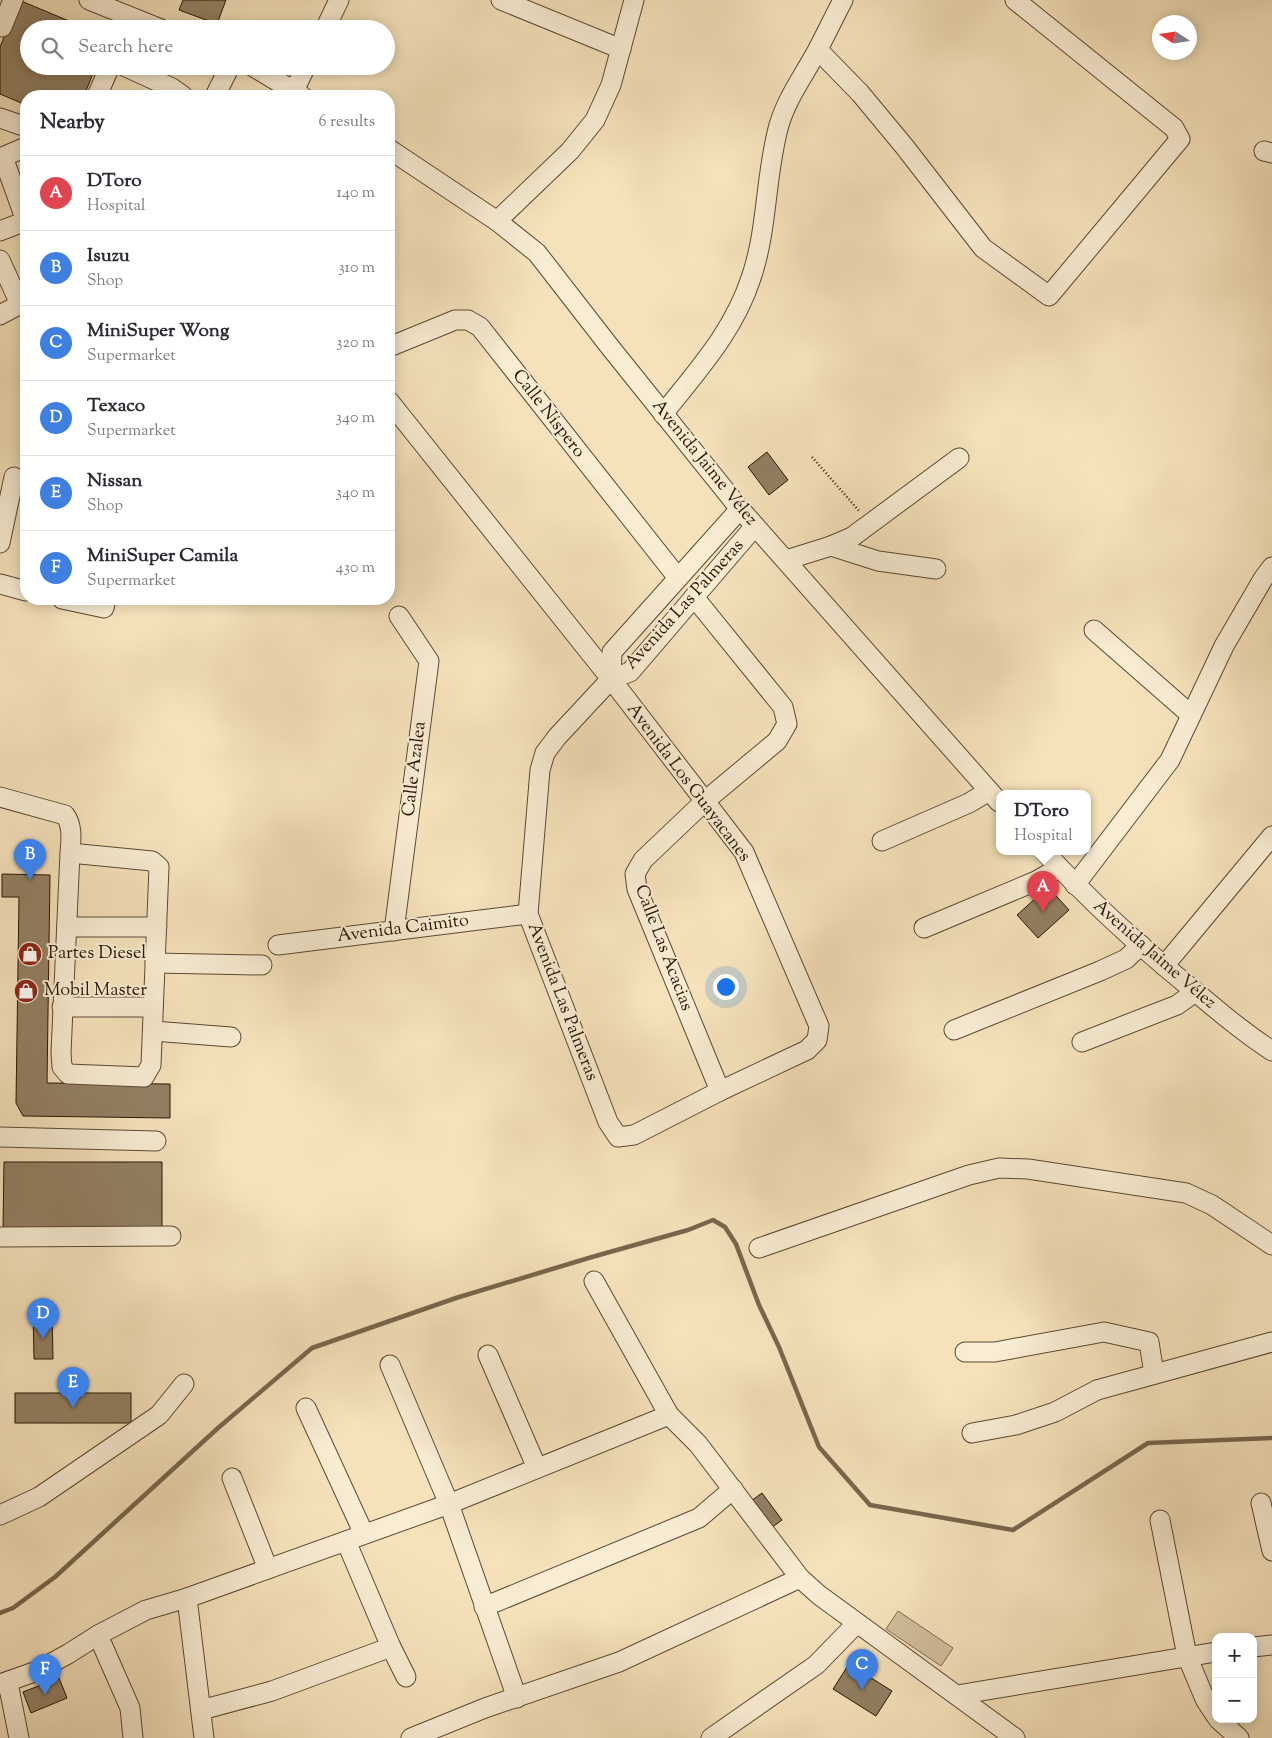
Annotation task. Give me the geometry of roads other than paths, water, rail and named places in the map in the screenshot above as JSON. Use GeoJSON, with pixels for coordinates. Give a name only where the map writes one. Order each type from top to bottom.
{"type":"FeatureCollection","features":[{"type":"Feature","properties":{"kind":"street"},"geometry":{"type":"LineString","coordinates":[[90,0],[124,20]]}},
{"type":"Feature","properties":{"kind":"street"},"geometry":{"type":"LineString","coordinates":[[329,20],[339,0]]}},
{"type":"Feature","properties":{"kind":"street"},"geometry":{"type":"LineString","coordinates":[[501,0],[621,49]]}},
{"type":"Feature","properties":{"kind":"street"},"geometry":{"type":"LineString","coordinates":[[497,221],[570,151],[595,120],[611,84],[634,0]]}},
{"type":"Feature","properties":{"kind":"street"},"geometry":{"type":"LineString","coordinates":[[663,414],[723,336],[740,307],[752,277],[763,226],[779,124],[787,103],[818,50],[843,0]]}},
{"type":"Feature","properties":{"kind":"street"},"geometry":{"type":"LineString","coordinates":[[818,50],[860,93],[904,146],[983,248],[1049,296],[1180,139],[1174,128],[1015,0]]}},
{"type":"Feature","properties":{"kind":"street"},"geometry":{"type":"LineString","coordinates":[[2,27],[8,4]]}},
{"type":"Feature","properties":{"kind":"street"},"geometry":{"type":"LineString","coordinates":[[100,90],[106,75]]}},
{"type":"Feature","properties":{"kind":"street"},"geometry":{"type":"LineString","coordinates":[[144,75],[175,90]]}},
{"type":"Feature","properties":{"kind":"street"},"geometry":{"type":"LineString","coordinates":[[219,90],[226,75]]}},
{"type":"Feature","properties":{"kind":"street"},"geometry":{"type":"LineString","coordinates":[[267,75],[291,90]]}},
{"type":"Feature","properties":{"kind":"street"},"geometry":{"type":"LineString","coordinates":[[299,90],[303,75]]}},
{"type":"Feature","properties":{"kind":"street"},"geometry":{"type":"LineString","coordinates":[[0,118],[20,125]]}},
{"type":"Feature","properties":{"kind":"street"},"geometry":{"type":"LineString","coordinates":[[20,150],[2,157],[20,205]]}},
{"type":"Feature","properties":{"kind":"street","name":"Avenida Jaime Vélez"},"geometry":{"type":"LineString","coordinates":[[395,153],[497,221],[538,253],[663,414],[740,509],[994,797]]}},
{"type":"Feature","properties":{"kind":"street"},"geometry":{"type":"LineString","coordinates":[[0,232],[20,224]]}},
{"type":"Feature","properties":{"kind":"street"},"geometry":{"type":"LineString","coordinates":[[0,260],[20,297]]}},
{"type":"Feature","properties":{"kind":"street"},"geometry":{"type":"LineString","coordinates":[[0,315],[20,304]]}},
{"type":"Feature","properties":{"kind":"street","name":"Calle Níspero"},"geometry":{"type":"LineString","coordinates":[[395,345],[455,320],[468,320],[480,327],[678,578]]}},
{"type":"Feature","properties":{"kind":"street","name":"Avenida Los Guayacanes"},"geometry":{"type":"LineString","coordinates":[[395,409],[611,679],[744,852],[818,1026],[817,1040],[807,1050],[720,1091],[634,1135],[618,1137]]}},
{"type":"Feature","properties":{"kind":"street"},"geometry":{"type":"LineString","coordinates":[[786,560],[831,546],[852,537],[960,458]]}},
{"type":"Feature","properties":{"kind":"street"},"geometry":{"type":"LineString","coordinates":[[0,543],[14,477]]}},
{"type":"Feature","properties":{"kind":"street","name":"Avenida Las Palmeras"},"geometry":{"type":"LineString","coordinates":[[611,679],[612,652],[740,509]]}},
{"type":"Feature","properties":{"kind":"street","name":"Avenida Las Palmeras"},"geometry":{"type":"LineString","coordinates":[[618,1137],[608,1122],[528,914],[540,770],[545,752],[556,737],[611,679],[630,672],[755,526]]}},
{"type":"Feature","properties":{"kind":"street"},"geometry":{"type":"LineString","coordinates":[[831,546],[878,561],[936,569]]}},
{"type":"Feature","properties":{"kind":"street"},"geometry":{"type":"LineString","coordinates":[[1075,885],[1170,760],[1224,646],[1263,579],[1272,568]]}},
{"type":"Feature","properties":{"kind":"street"},"geometry":{"type":"LineString","coordinates":[[0,584],[20,589]]}},
{"type":"Feature","properties":{"kind":"street","name":"Calle Las Acacias"},"geometry":{"type":"LineString","coordinates":[[694,597],[783,707],[787,724],[778,741],[705,801],[643,860],[635,874],[638,889],[720,1091]]}},
{"type":"Feature","properties":{"kind":"street"},"geometry":{"type":"LineString","coordinates":[[90,605],[104,608],[105,605]]}},
{"type":"Feature","properties":{"kind":"street","name":"Calle Azalea"},"geometry":{"type":"LineString","coordinates":[[394,931],[429,661],[399,616]]}},
{"type":"Feature","properties":{"kind":"street"},"geometry":{"type":"LineString","coordinates":[[1094,630],[1191,715]]}},
{"type":"Feature","properties":{"kind":"street"},"geometry":{"type":"LineString","coordinates":[[0,797],[65,815],[69,820],[71,830],[62,1007],[62,1067],[68,1074],[144,1077],[150,1065],[153,1031],[159,867],[152,861],[70,853]]}},
{"type":"Feature","properties":{"kind":"street"},"geometry":{"type":"LineString","coordinates":[[882,841],[968,803],[994,797]]}},
{"type":"Feature","properties":{"kind":"street"},"geometry":{"type":"LineString","coordinates":[[1164,966],[1272,836]]}},
{"type":"Feature","properties":{"kind":"street","name":"Avenida Jaime Vélez"},"geometry":{"type":"LineString","coordinates":[[1048,855],[1075,885],[1164,966],[1245,1033],[1272,1051]]}},
{"type":"Feature","properties":{"kind":"street"},"geometry":{"type":"LineString","coordinates":[[924,928],[1036,881],[1059,868]]}},
{"type":"Feature","properties":{"kind":"street","name":"Avenida Caimito"},"geometry":{"type":"LineString","coordinates":[[278,945],[528,914]]}},
{"type":"Feature","properties":{"kind":"street"},"geometry":{"type":"LineString","coordinates":[[67,927],[157,927]]}},
{"type":"Feature","properties":{"kind":"street"},"geometry":{"type":"LineString","coordinates":[[954,1030],[1100,971],[1126,959],[1141,945]]}},
{"type":"Feature","properties":{"kind":"street"},"geometry":{"type":"LineString","coordinates":[[156,964],[262,964]]}},
{"type":"Feature","properties":{"kind":"street"},"geometry":{"type":"LineString","coordinates":[[1082,1042],[1178,1005],[1195,992]]}},
{"type":"Feature","properties":{"kind":"street"},"geometry":{"type":"LineString","coordinates":[[62,1007],[153,1007]]}},
{"type":"Feature","properties":{"kind":"street"},"geometry":{"type":"LineString","coordinates":[[153,1031],[231,1037]]}},
{"type":"Feature","properties":{"kind":"street"},"geometry":{"type":"LineString","coordinates":[[0,1137],[156,1142]]}},
{"type":"Feature","properties":{"kind":"street"},"geometry":{"type":"LineString","coordinates":[[759,1248],[969,1175],[999,1168],[1028,1169],[1186,1193],[1212,1205],[1272,1245]]}},
{"type":"Feature","properties":{"kind":"street"},"geometry":{"type":"LineString","coordinates":[[0,1237],[171,1236]]}},
{"type":"Feature","properties":{"kind":"street"},"geometry":{"type":"LineString","coordinates":[[594,1281],[668,1415],[698,1444],[800,1578],[857,1623],[1015,1738]]}},
{"type":"Feature","properties":{"kind":"street"},"geometry":{"type":"LineString","coordinates":[[965,1352],[995,1352],[1104,1332],[1149,1342],[1154,1374]]}},
{"type":"Feature","properties":{"kind":"street"},"geometry":{"type":"LineString","coordinates":[[972,1433],[1016,1425],[1055,1412],[1097,1390],[1272,1342]]}},
{"type":"Feature","properties":{"kind":"street"},"geometry":{"type":"LineString","coordinates":[[488,1355],[537,1468]]}},
{"type":"Feature","properties":{"kind":"street"},"geometry":{"type":"LineString","coordinates":[[390,1365],[449,1504],[517,1698]]}},
{"type":"Feature","properties":{"kind":"street"},"geometry":{"type":"LineString","coordinates":[[0,1515],[39,1497],[159,1415],[184,1384]]}},
{"type":"Feature","properties":{"kind":"street"},"geometry":{"type":"LineString","coordinates":[[306,1408],[364,1534]]}},
{"type":"Feature","properties":{"kind":"street"},"geometry":{"type":"LineString","coordinates":[[19,1738],[4,1684],[37,1671],[98,1635],[146,1610],[187,1598],[449,1504],[668,1415]]}},
{"type":"Feature","properties":{"kind":"street"},"geometry":{"type":"LineString","coordinates":[[232,1478],[268,1569]]}},
{"type":"Feature","properties":{"kind":"street"},"geometry":{"type":"LineString","coordinates":[[484,1607],[699,1518],[733,1490]]}},
{"type":"Feature","properties":{"kind":"street"},"geometry":{"type":"LineString","coordinates":[[1261,1503],[1272,1551]]}},
{"type":"Feature","properties":{"kind":"street"},"geometry":{"type":"LineString","coordinates":[[1160,1520],[1187,1656],[1204,1699],[1212,1710]]}},
{"type":"Feature","properties":{"kind":"street"},"geometry":{"type":"LineString","coordinates":[[346,1541],[390,1648],[406,1677]]}},
{"type":"Feature","properties":{"kind":"street"},"geometry":{"type":"LineString","coordinates":[[411,1738],[485,1708],[620,1662],[800,1578]]}},
{"type":"Feature","properties":{"kind":"street"},"geometry":{"type":"LineString","coordinates":[[187,1598],[204,1738]]}},
{"type":"Feature","properties":{"kind":"street"},"geometry":{"type":"LineString","coordinates":[[711,1738],[816,1664],[857,1623]]}},
{"type":"Feature","properties":{"kind":"street"},"geometry":{"type":"LineString","coordinates":[[98,1635],[130,1708],[133,1738]]}},
{"type":"Feature","properties":{"kind":"street"},"geometry":{"type":"LineString","coordinates":[[1257,1647],[1272,1645]]}},
{"type":"Feature","properties":{"kind":"street"},"geometry":{"type":"LineString","coordinates":[[201,1710],[272,1690],[390,1648]]}},
{"type":"Feature","properties":{"kind":"street"},"geometry":{"type":"LineString","coordinates":[[957,1696],[1212,1653]]}},
{"type":"Feature","properties":{"kind":"street"},"geometry":{"type":"LineString","coordinates":[[1222,1723],[1239,1738]]}},
{"type":"Feature","properties":{"kind":"waterway"},"geometry":{"type":"LineString","coordinates":[[0,1613],[13,1608],[55,1577],[218,1428],[312,1348],[456,1298],[688,1230],[713,1220],[725,1227],[736,1244],[759,1305],[779,1347],[819,1447],[870,1505],[1013,1530],[1148,1443],[1272,1438]]}},
{"type":"Feature","properties":{"kind":"place","name":"Isuzu"},"geometry":{"type":"Point","coordinates":[30,880]}},
{"type":"Feature","properties":{"kind":"place","name":"DToro"},"geometry":{"type":"Point","coordinates":[1043,912]}},
{"type":"Feature","properties":{"kind":"place","name":"Partes Diesel"},"geometry":{"type":"Point","coordinates":[30,954]}},
{"type":"Feature","properties":{"kind":"place","name":"Mobil Master"},"geometry":{"type":"Point","coordinates":[26,991]}},
{"type":"Feature","properties":{"kind":"place","name":"Texaco"},"geometry":{"type":"Point","coordinates":[43,1339]}},
{"type":"Feature","properties":{"kind":"place","name":"Nissan"},"geometry":{"type":"Point","coordinates":[73,1408]}},
{"type":"Feature","properties":{"kind":"place","name":"MiniSuper Wong"},"geometry":{"type":"Point","coordinates":[862,1690]}},
{"type":"Feature","properties":{"kind":"place","name":"MiniSuper Camila"},"geometry":{"type":"Point","coordinates":[45,1695]}}]}
